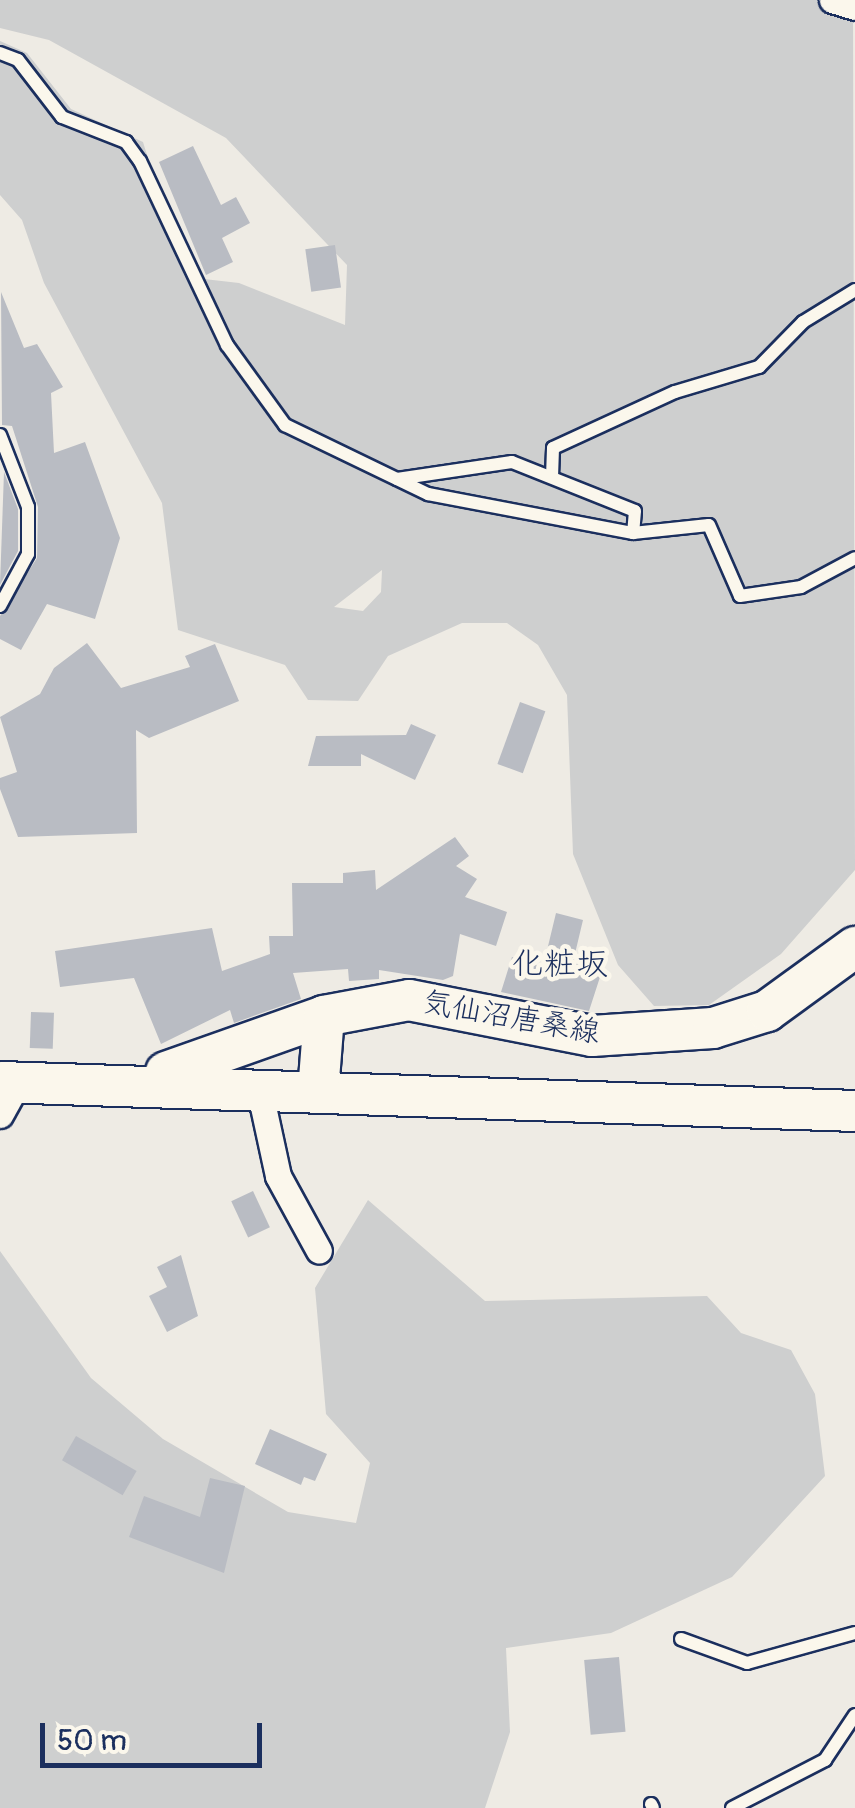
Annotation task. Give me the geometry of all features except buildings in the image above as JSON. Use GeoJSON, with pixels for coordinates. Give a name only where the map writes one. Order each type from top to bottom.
{"type":"FeatureCollection","features":[{"type":"Feature","properties":{"kind":"main road","name":"気仙沼唐桑線"},"geometry":{"type":"LineString","coordinates":[[138,1080],[324,1016],[409,1000],[592,1036],[713,1028],[767,1010],[855,948]]}},
{"type":"Feature","properties":{"kind":"main road"},"geometry":{"type":"LineString","coordinates":[[318,1092],[324,1016]]}},
{"type":"Feature","properties":{"kind":"main road","name":"気仙沼唐桑線"},"geometry":{"type":"LineString","coordinates":[[6,1093],[138,1080],[318,1092],[855,1111]]}},
{"type":"Feature","properties":{"kind":"street"},"geometry":{"type":"LineString","coordinates":[[832,0],[855,7]]}},
{"type":"Feature","properties":{"kind":"street"},"geometry":{"type":"LineString","coordinates":[[259,1088],[278,1176],[318,1251]]}},
{"type":"Feature","properties":{"kind":"lane"},"geometry":{"type":"LineString","coordinates":[[0,54],[18,60],[62,117],[133,152],[227,345],[286,425],[428,494],[633,533],[709,525],[740,596],[801,587],[855,558]]}},
{"type":"Feature","properties":{"kind":"lane"},"geometry":{"type":"LineString","coordinates":[[552,478],[552,448],[675,392],[759,367],[803,322],[855,290]]}},
{"type":"Feature","properties":{"kind":"lane"},"geometry":{"type":"LineString","coordinates":[[0,436],[28,507],[28,554],[0,606]]}},
{"type":"Feature","properties":{"kind":"lane"},"geometry":{"type":"LineString","coordinates":[[397,479],[512,462],[635,511],[633,533]]}},
{"type":"Feature","properties":{"kind":"lane"},"geometry":{"type":"LineString","coordinates":[[681,1639],[747,1664],[855,1633]]}},
{"type":"Feature","properties":{"kind":"lane"},"geometry":{"type":"LineString","coordinates":[[732,1808],[825,1760],[855,1715]]}},
{"type":"Feature","properties":{"kind":"shaded area"},"geometry":{"type":"Polygon","coordinates":[[[0,0],[853,0],[855,870],[781,954],[709,1005],[654,1006],[618,965],[573,854],[567,695],[538,645],[507,623],[462,623],[388,656],[358,701],[308,700],[285,665],[178,630],[162,503],[44,283],[22,220],[0,195],[0,41],[27,53],[71,109],[143,142],[171,233],[204,279],[239,283],[345,325],[347,265],[226,138],[49,40],[0,28],[0,0]],[[382,570],[334,607],[363,611],[381,592],[382,570]]]}},
{"type":"Feature","properties":{"kind":"shaded area"},"geometry":{"type":"Polygon","coordinates":[[[368,1200],[485,1301],[707,1296],[741,1333],[791,1350],[815,1394],[825,1476],[732,1577],[611,1633],[506,1648],[510,1732],[485,1808],[0,1808],[0,1251],[91,1378],[163,1439],[288,1512],[356,1523],[370,1463],[326,1414],[315,1288],[368,1200]]]}},
{"type":"Feature","properties":{"kind":"district","name":"化粧坂"},"geometry":{"type":"Point","coordinates":[560,964]}}]}
